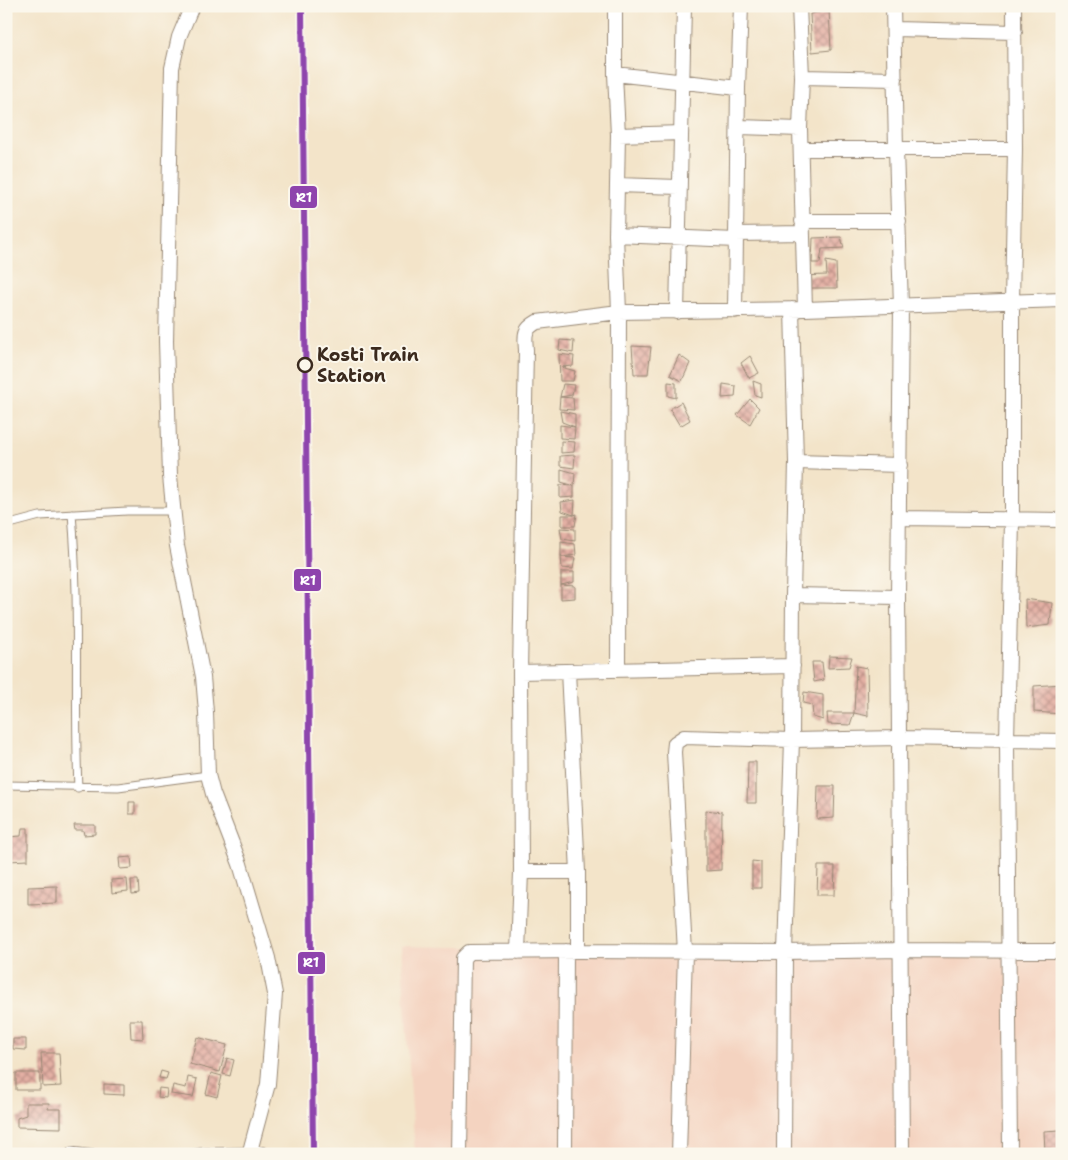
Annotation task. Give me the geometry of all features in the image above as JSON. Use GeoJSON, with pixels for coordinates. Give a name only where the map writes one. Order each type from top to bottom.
{"type":"FeatureCollection","features":[{"type":"Feature","properties":{"kind":"street"},"geometry":{"type":"LineString","coordinates":[[192,6],[179,37],[172,68],[166,341],[170,476],[177,546],[203,677],[208,775],[213,794],[243,874],[268,958],[275,994],[268,1084],[256,1152]]}},
{"type":"Feature","properties":{"kind":"street"},"geometry":{"type":"LineString","coordinates":[[615,6],[615,74],[618,135],[616,235],[619,312],[618,669]]}},
{"type":"Feature","properties":{"kind":"street"},"geometry":{"type":"LineString","coordinates":[[677,312],[684,6]]}},
{"type":"Feature","properties":{"kind":"street"},"geometry":{"type":"LineString","coordinates":[[735,311],[739,127],[738,88],[742,6]]}},
{"type":"Feature","properties":{"kind":"street"},"geometry":{"type":"LineString","coordinates":[[784,1154],[785,952],[792,740],[793,595],[802,227],[800,129],[802,76],[799,6]]}},
{"type":"Feature","properties":{"kind":"street"},"geometry":{"type":"LineString","coordinates":[[894,6],[896,149],[902,306],[898,597],[902,1154]]}},
{"type":"Feature","properties":{"kind":"street"},"geometry":{"type":"LineString","coordinates":[[1010,1154],[1007,740],[1012,521],[1012,302],[1015,149],[1014,6]]}},
{"type":"Feature","properties":{"kind":"street"},"geometry":{"type":"LineString","coordinates":[[894,29],[1014,32]]}},
{"type":"Feature","properties":{"kind":"street"},"geometry":{"type":"LineString","coordinates":[[615,74],[738,88]]}},
{"type":"Feature","properties":{"kind":"street"},"geometry":{"type":"LineString","coordinates":[[802,76],[895,79]]}},
{"type":"Feature","properties":{"kind":"street"},"geometry":{"type":"LineString","coordinates":[[739,127],[800,129]]}},
{"type":"Feature","properties":{"kind":"street"},"geometry":{"type":"LineString","coordinates":[[618,135],[681,133]]}},
{"type":"Feature","properties":{"kind":"street"},"geometry":{"type":"LineString","coordinates":[[801,149],[1015,149]]}},
{"type":"Feature","properties":{"kind":"street"},"geometry":{"type":"LineString","coordinates":[[618,185],[679,187]]}},
{"type":"Feature","properties":{"kind":"street"},"geometry":{"type":"LineString","coordinates":[[616,235],[678,238],[736,237],[802,227],[899,221]]}},
{"type":"Feature","properties":{"kind":"street"},"geometry":{"type":"LineString","coordinates":[[518,952],[525,334],[529,327],[537,322],[619,312],[735,311],[1062,300]]}},
{"type":"Feature","properties":{"kind":"street"},"geometry":{"type":"LineString","coordinates":[[796,462],[900,465]]}},
{"type":"Feature","properties":{"kind":"street"},"geometry":{"type":"LineString","coordinates":[[899,518],[1012,521],[1062,520]]}},
{"type":"Feature","properties":{"kind":"street"},"geometry":{"type":"LineString","coordinates":[[793,595],[898,597]]}},
{"type":"Feature","properties":{"kind":"street"},"geometry":{"type":"LineString","coordinates":[[520,672],[793,666]]}},
{"type":"Feature","properties":{"kind":"street"},"geometry":{"type":"LineString","coordinates":[[565,1154],[572,951],[578,872],[568,671]]}},
{"type":"Feature","properties":{"kind":"street"},"geometry":{"type":"LineString","coordinates":[[680,1154],[685,952],[675,743],[684,737],[792,740],[899,738],[1062,741]]}},
{"type":"Feature","properties":{"kind":"street"},"geometry":{"type":"LineString","coordinates":[[520,872],[578,872]]}},
{"type":"Feature","properties":{"kind":"street"},"geometry":{"type":"LineString","coordinates":[[460,1154],[463,958],[469,952],[1062,951]]}},
{"type":"Feature","properties":{"kind":"lane"},"geometry":{"type":"LineString","coordinates":[[6,525],[40,516],[126,511],[174,511]]}},
{"type":"Feature","properties":{"kind":"lane"},"geometry":{"type":"LineString","coordinates":[[72,514],[77,614],[76,726],[78,788]]}},
{"type":"Feature","properties":{"kind":"lane"},"geometry":{"type":"LineString","coordinates":[[6,785],[78,788],[118,787],[196,775],[208,775]]}},
{"type":"Feature","properties":{"kind":"lane"},"geometry":{"type":"LineString","coordinates":[[71,1151],[95,1154]]}},
{"type":"Feature","properties":{"kind":"lane"},"geometry":{"type":"LineString","coordinates":[[192,1154],[201,1152],[256,1152]]}},
{"type":"Feature","properties":{"kind":"shaded area"},"geometry":{"type":"Polygon","coordinates":[[[401,946],[1062,958],[1062,1154],[415,1154],[401,946]]]}},
{"type":"Feature","properties":{"kind":"building"},"geometry":{"type":"Polygon","coordinates":[[[829,10],[831,50],[812,52],[810,14],[829,10]]]}},
{"type":"Feature","properties":{"kind":"building"},"geometry":{"type":"Polygon","coordinates":[[[841,237],[844,248],[822,249],[820,263],[812,263],[813,238],[841,237]]]}},
{"type":"Feature","properties":{"kind":"building"},"geometry":{"type":"Polygon","coordinates":[[[826,261],[836,263],[837,288],[800,288],[799,276],[827,275],[826,261]]]}},
{"type":"Feature","properties":{"kind":"building"},"geometry":{"type":"Polygon","coordinates":[[[560,340],[574,341],[573,353],[559,350],[560,340]]]}},
{"type":"Feature","properties":{"kind":"building"},"geometry":{"type":"Polygon","coordinates":[[[632,346],[651,347],[648,374],[634,374],[632,346]]]}},
{"type":"Feature","properties":{"kind":"building"},"geometry":{"type":"Polygon","coordinates":[[[559,354],[574,356],[573,366],[561,367],[575,371],[573,381],[560,381],[559,354]]]}},
{"type":"Feature","properties":{"kind":"building"},"geometry":{"type":"Polygon","coordinates":[[[679,355],[690,363],[682,381],[670,375],[679,355]]]}},
{"type":"Feature","properties":{"kind":"building"},"geometry":{"type":"Polygon","coordinates":[[[750,356],[759,373],[749,378],[741,363],[750,356]]]}},
{"type":"Feature","properties":{"kind":"building"},"geometry":{"type":"Polygon","coordinates":[[[753,381],[761,384],[761,397],[755,395],[753,381]]]}},
{"type":"Feature","properties":{"kind":"building"},"geometry":{"type":"Polygon","coordinates":[[[668,382],[676,383],[676,398],[668,396],[668,382]]]}},
{"type":"Feature","properties":{"kind":"building"},"geometry":{"type":"Polygon","coordinates":[[[563,384],[574,385],[572,395],[560,397],[563,384]]]}},
{"type":"Feature","properties":{"kind":"building"},"geometry":{"type":"Polygon","coordinates":[[[723,384],[736,386],[735,397],[722,398],[723,384]]]}},
{"type":"Feature","properties":{"kind":"building"},"geometry":{"type":"Polygon","coordinates":[[[560,397],[573,398],[574,410],[559,409],[560,397]]]}},
{"type":"Feature","properties":{"kind":"building"},"geometry":{"type":"Polygon","coordinates":[[[750,399],[759,408],[750,424],[737,415],[750,399]]]}},
{"type":"Feature","properties":{"kind":"building"},"geometry":{"type":"Polygon","coordinates":[[[681,402],[690,420],[680,426],[670,409],[681,402]]]}},
{"type":"Feature","properties":{"kind":"building"},"geometry":{"type":"Polygon","coordinates":[[[560,411],[575,414],[575,427],[562,422],[560,411]]]}},
{"type":"Feature","properties":{"kind":"building"},"geometry":{"type":"Polygon","coordinates":[[[560,425],[575,427],[574,439],[560,438],[560,425]]]}},
{"type":"Feature","properties":{"kind":"building"},"geometry":{"type":"Polygon","coordinates":[[[561,441],[575,442],[574,452],[561,453],[561,441]]]}},
{"type":"Feature","properties":{"kind":"building"},"geometry":{"type":"Polygon","coordinates":[[[575,455],[574,468],[560,466],[560,456],[575,455]]]}},
{"type":"Feature","properties":{"kind":"building"},"geometry":{"type":"Polygon","coordinates":[[[561,469],[575,473],[574,486],[561,482],[561,469]]]}},
{"type":"Feature","properties":{"kind":"building"},"geometry":{"type":"Polygon","coordinates":[[[560,485],[574,486],[574,497],[560,498],[560,485]]]}},
{"type":"Feature","properties":{"kind":"building"},"geometry":{"type":"Polygon","coordinates":[[[575,500],[574,515],[562,511],[561,502],[575,500]]]}},
{"type":"Feature","properties":{"kind":"building"},"geometry":{"type":"Polygon","coordinates":[[[577,514],[575,526],[562,526],[562,515],[577,514]]]}},
{"type":"Feature","properties":{"kind":"building"},"geometry":{"type":"Polygon","coordinates":[[[560,528],[575,529],[575,541],[562,539],[560,528]]]}},
{"type":"Feature","properties":{"kind":"building"},"geometry":{"type":"Polygon","coordinates":[[[561,542],[575,544],[576,555],[561,557],[561,542]]]}},
{"type":"Feature","properties":{"kind":"building"},"geometry":{"type":"Polygon","coordinates":[[[561,557],[575,558],[573,569],[562,568],[561,557]]]}},
{"type":"Feature","properties":{"kind":"building"},"geometry":{"type":"Polygon","coordinates":[[[561,572],[574,572],[574,582],[561,585],[561,572]]]}},
{"type":"Feature","properties":{"kind":"building"},"geometry":{"type":"Polygon","coordinates":[[[561,585],[575,586],[575,598],[561,599],[561,585]]]}},
{"type":"Feature","properties":{"kind":"building"},"geometry":{"type":"Polygon","coordinates":[[[1025,599],[1052,603],[1050,625],[1026,628],[1025,599]]]}},
{"type":"Feature","properties":{"kind":"building"},"geometry":{"type":"Polygon","coordinates":[[[829,656],[852,657],[849,667],[828,668],[829,656]]]}},
{"type":"Feature","properties":{"kind":"building"},"geometry":{"type":"Polygon","coordinates":[[[812,662],[822,662],[824,680],[814,682],[812,662]]]}},
{"type":"Feature","properties":{"kind":"building"},"geometry":{"type":"Polygon","coordinates":[[[856,666],[867,668],[868,716],[854,713],[856,666]]]}},
{"type":"Feature","properties":{"kind":"building"},"geometry":{"type":"Polygon","coordinates":[[[1062,684],[1062,714],[1034,712],[1034,686],[1062,684]]]}},
{"type":"Feature","properties":{"kind":"building"},"geometry":{"type":"Polygon","coordinates":[[[804,692],[823,695],[823,720],[813,717],[812,705],[803,703],[804,692]]]}},
{"type":"Feature","properties":{"kind":"building"},"geometry":{"type":"Polygon","coordinates":[[[827,713],[854,713],[850,725],[828,724],[827,713]]]}},
{"type":"Feature","properties":{"kind":"building"},"geometry":{"type":"Polygon","coordinates":[[[748,762],[756,762],[756,803],[747,803],[748,762]]]}},
{"type":"Feature","properties":{"kind":"building"},"geometry":{"type":"Polygon","coordinates":[[[818,786],[835,786],[834,818],[817,819],[818,786]]]}},
{"type":"Feature","properties":{"kind":"building"},"geometry":{"type":"Polygon","coordinates":[[[129,802],[135,802],[135,814],[129,814],[129,802]]]}},
{"type":"Feature","properties":{"kind":"building"},"geometry":{"type":"Polygon","coordinates":[[[706,810],[722,812],[721,870],[706,871],[706,810]]]}},
{"type":"Feature","properties":{"kind":"building"},"geometry":{"type":"Polygon","coordinates":[[[74,825],[95,825],[95,834],[84,835],[83,830],[75,830],[74,825]]]}},
{"type":"Feature","properties":{"kind":"building"},"geometry":{"type":"Polygon","coordinates":[[[22,828],[28,828],[28,860],[8,861],[8,837],[21,836],[22,828]]]}},
{"type":"Feature","properties":{"kind":"building"},"geometry":{"type":"Polygon","coordinates":[[[131,857],[132,868],[120,869],[119,858],[131,857]]]}},
{"type":"Feature","properties":{"kind":"building"},"geometry":{"type":"Polygon","coordinates":[[[752,861],[761,862],[761,888],[752,888],[752,861]]]}},
{"type":"Feature","properties":{"kind":"building"},"geometry":{"type":"Polygon","coordinates":[[[818,866],[835,866],[834,895],[817,895],[818,866]]]}},
{"type":"Feature","properties":{"kind":"building"},"geometry":{"type":"Polygon","coordinates":[[[127,879],[128,891],[112,893],[111,880],[127,879]]]}},
{"type":"Feature","properties":{"kind":"building"},"geometry":{"type":"Polygon","coordinates":[[[131,880],[138,880],[139,893],[132,894],[131,880]]]}},
{"type":"Feature","properties":{"kind":"building"},"geometry":{"type":"Polygon","coordinates":[[[57,886],[57,903],[28,904],[28,887],[57,886]]]}},
{"type":"Feature","properties":{"kind":"building"},"geometry":{"type":"Polygon","coordinates":[[[130,1020],[142,1020],[143,1039],[131,1038],[130,1020]]]}},
{"type":"Feature","properties":{"kind":"building"},"geometry":{"type":"Polygon","coordinates":[[[197,1037],[227,1045],[220,1072],[190,1064],[197,1037]]]}},
{"type":"Feature","properties":{"kind":"building"},"geometry":{"type":"Polygon","coordinates":[[[13,1039],[26,1039],[26,1050],[13,1049],[13,1039]]]}},
{"type":"Feature","properties":{"kind":"building"},"geometry":{"type":"Polygon","coordinates":[[[41,1053],[59,1053],[61,1086],[43,1087],[41,1053]]]}},
{"type":"Feature","properties":{"kind":"building"},"geometry":{"type":"Polygon","coordinates":[[[227,1058],[234,1060],[230,1076],[223,1074],[227,1058]]]}},
{"type":"Feature","properties":{"kind":"building"},"geometry":{"type":"Polygon","coordinates":[[[161,1071],[168,1073],[166,1079],[159,1078],[161,1071]]]}},
{"type":"Feature","properties":{"kind":"building"},"geometry":{"type":"Polygon","coordinates":[[[16,1073],[40,1073],[40,1090],[16,1090],[16,1073]]]}},
{"type":"Feature","properties":{"kind":"building"},"geometry":{"type":"Polygon","coordinates":[[[211,1073],[222,1076],[217,1097],[206,1094],[211,1073]]]}},
{"type":"Feature","properties":{"kind":"building"},"geometry":{"type":"Polygon","coordinates":[[[188,1077],[197,1079],[193,1097],[171,1094],[173,1085],[186,1088],[188,1077]]]}},
{"type":"Feature","properties":{"kind":"building"},"geometry":{"type":"Polygon","coordinates":[[[104,1084],[124,1085],[124,1095],[104,1094],[104,1084]]]}},
{"type":"Feature","properties":{"kind":"building"},"geometry":{"type":"Polygon","coordinates":[[[159,1088],[167,1089],[166,1098],[158,1097],[159,1088]]]}},
{"type":"Feature","properties":{"kind":"building"},"geometry":{"type":"Polygon","coordinates":[[[26,1103],[49,1103],[48,1109],[61,1109],[61,1128],[17,1127],[17,1118],[26,1115],[26,1103]]]}},
{"type":"Feature","properties":{"kind":"building"},"geometry":{"type":"Polygon","coordinates":[[[1060,1130],[1061,1151],[1045,1152],[1044,1131],[1060,1130]]]}},
{"type":"Feature","properties":{"kind":"transit line","name":"R1"},"geometry":{"type":"LineString","coordinates":[[302,6],[313,1154]]}},
{"type":"Feature","properties":{"kind":"place","name":"Kosti Train Station"},"geometry":{"type":"Point","coordinates":[305,365]}}]}
